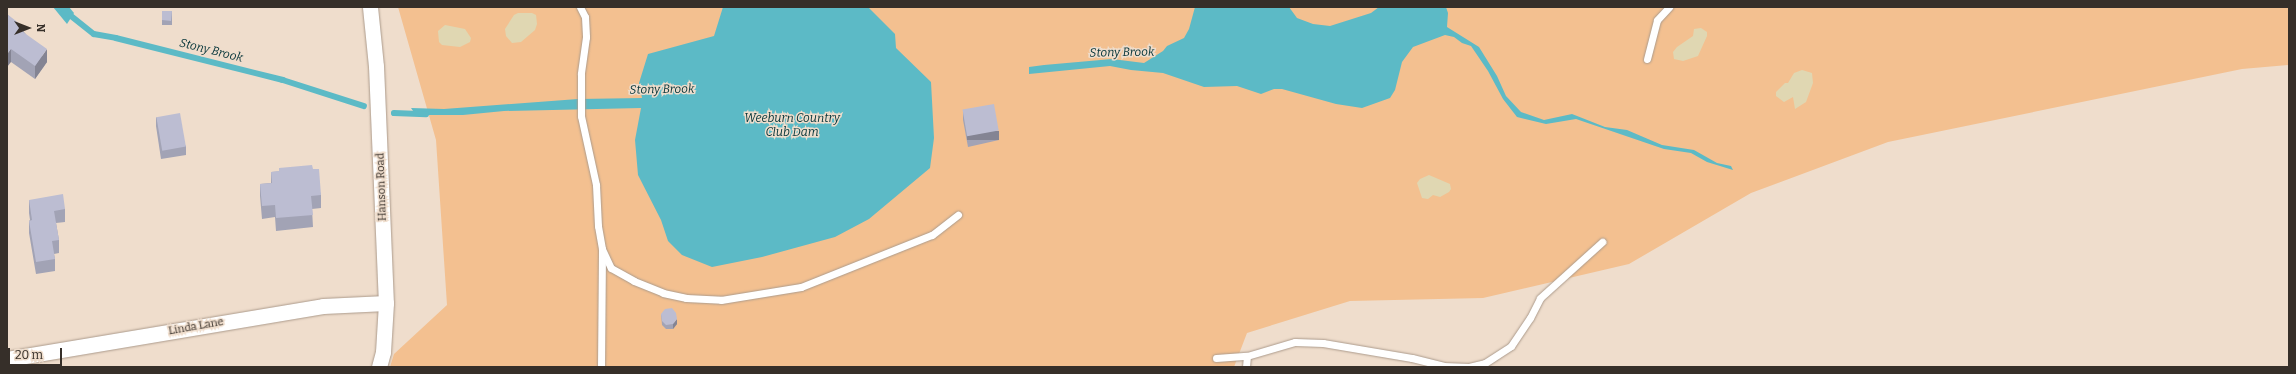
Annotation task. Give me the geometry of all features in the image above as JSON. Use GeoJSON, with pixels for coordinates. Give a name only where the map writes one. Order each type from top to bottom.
{"type":"FeatureCollection","features":[{"type":"Feature","properties":{"kind":"street","name":"Hanson Road"},"geometry":{"type":"LineString","coordinates":[[370,7],[376,66],[386,303],[383,352],[379,367]]}},
{"type":"Feature","properties":{"kind":"street","name":"Linda Lane"},"geometry":{"type":"LineString","coordinates":[[7,359],[323,306],[386,303]]}},
{"type":"Feature","properties":{"kind":"lane"},"geometry":{"type":"LineString","coordinates":[[580,7],[585,17],[586,37],[581,116],[596,185],[598,226],[602,249],[601,367]]}},
{"type":"Feature","properties":{"kind":"lane"},"geometry":{"type":"LineString","coordinates":[[1647,59],[1657,20],[1669,7]]}},
{"type":"Feature","properties":{"kind":"lane"},"geometry":{"type":"LineString","coordinates":[[602,249],[611,268],[634,282],[663,293],[686,298],[721,300],[801,286],[932,235],[958,215]]}},
{"type":"Feature","properties":{"kind":"lane"},"geometry":{"type":"LineString","coordinates":[[1216,358],[1247,356],[1295,342],[1323,343],[1412,358],[1443,366],[1469,367],[1485,363],[1510,346],[1530,318],[1540,298],[1602,242]]}},
{"type":"Feature","properties":{"kind":"lane"},"geometry":{"type":"LineString","coordinates":[[1246,367],[1247,356]]}},
{"type":"Feature","properties":{"kind":"shaded area"},"geometry":{"type":"Polygon","coordinates":[[[398,7],[2289,7],[2289,65],[2242,69],[1888,142],[1751,193],[1629,264],[1483,298],[1350,301],[1247,333],[1234,367],[390,367],[394,354],[447,305],[436,140],[398,7]]]}},
{"type":"Feature","properties":{"kind":"sand"},"geometry":{"type":"Polygon","coordinates":[[[518,13],[532,13],[536,15],[537,24],[535,30],[521,42],[512,43],[506,36],[505,29],[514,15],[518,13]]]}},
{"type":"Feature","properties":{"kind":"sand"},"geometry":{"type":"Polygon","coordinates":[[[445,25],[465,29],[471,38],[470,42],[460,47],[442,45],[439,42],[438,31],[445,25]]]}},
{"type":"Feature","properties":{"kind":"sand"},"geometry":{"type":"Polygon","coordinates":[[[1701,28],[1707,32],[1707,36],[1698,56],[1683,61],[1674,59],[1673,52],[1677,47],[1693,36],[1694,29],[1701,28]]]}},
{"type":"Feature","properties":{"kind":"sand"},"geometry":{"type":"Polygon","coordinates":[[[1802,70],[1812,73],[1813,83],[1806,102],[1795,109],[1793,97],[1784,102],[1776,96],[1776,92],[1785,83],[1788,83],[1794,73],[1802,70]]]}},
{"type":"Feature","properties":{"kind":"sand"},"geometry":{"type":"Polygon","coordinates":[[[1429,175],[1450,184],[1451,189],[1449,192],[1440,197],[1433,195],[1428,199],[1422,198],[1417,183],[1420,179],[1429,175]]]}},
{"type":"Feature","properties":{"kind":"water"},"geometry":{"type":"Polygon","coordinates":[[[53,7],[69,7],[74,13],[67,24],[53,7]]]}},
{"type":"Feature","properties":{"kind":"water","name":"Weeburn Country Club Dam"},"geometry":{"type":"Polygon","coordinates":[[[723,7],[868,7],[895,34],[896,48],[931,82],[934,138],[930,168],[869,219],[835,237],[762,257],[712,267],[682,255],[668,241],[661,220],[638,175],[635,140],[641,108],[504,111],[463,115],[416,115],[411,108],[444,109],[578,99],[642,98],[639,83],[648,54],[714,36],[723,7]]]}},
{"type":"Feature","properties":{"kind":"water"},"geometry":{"type":"Polygon","coordinates":[[[1195,7],[1289,7],[1297,18],[1313,24],[1330,26],[1371,13],[1379,7],[1446,7],[1448,13],[1447,27],[1479,47],[1497,76],[1506,96],[1521,112],[1544,120],[1572,114],[1605,127],[1627,130],[1662,145],[1694,150],[1717,163],[1731,166],[1733,170],[1707,162],[1691,153],[1664,149],[1576,119],[1546,124],[1517,117],[1503,99],[1488,71],[1471,46],[1462,43],[1454,37],[1445,35],[1413,47],[1402,62],[1395,90],[1390,98],[1362,108],[1336,104],[1282,89],[1274,89],[1261,94],[1237,86],[1204,87],[1163,73],[1131,70],[1110,66],[1029,74],[1029,67],[1044,65],[1112,59],[1144,63],[1163,51],[1167,46],[1184,38],[1189,29],[1195,7]]]}},
{"type":"Feature","properties":{"kind":"building"},"geometry":{"type":"Polygon","coordinates":[[[162,11],[172,11],[171,21],[162,20],[162,11]]]}},
{"type":"Feature","properties":{"kind":"building"},"geometry":{"type":"Polygon","coordinates":[[[7,14],[25,28],[23,32],[47,49],[35,66],[11,49],[7,54],[7,14]]]}},
{"type":"Feature","properties":{"kind":"building"},"geometry":{"type":"Polygon","coordinates":[[[994,104],[999,131],[967,136],[962,110],[994,104]]]}},
{"type":"Feature","properties":{"kind":"building"},"geometry":{"type":"Polygon","coordinates":[[[180,113],[186,146],[162,151],[156,117],[180,113]]]}},
{"type":"Feature","properties":{"kind":"building"},"geometry":{"type":"Polygon","coordinates":[[[312,165],[313,169],[319,169],[321,195],[311,196],[313,215],[276,218],[275,205],[262,206],[260,184],[272,183],[271,172],[279,171],[279,168],[312,165]]]}},
{"type":"Feature","properties":{"kind":"building"},"geometry":{"type":"Polygon","coordinates":[[[63,194],[65,209],[54,211],[59,240],[52,241],[55,259],[36,262],[29,221],[32,220],[29,200],[63,194]]]}},
{"type":"Feature","properties":{"kind":"building"},"geometry":{"type":"Polygon","coordinates":[[[672,308],[676,313],[677,319],[673,324],[666,325],[662,321],[661,314],[665,309],[672,308]]]}},
{"type":"Feature","properties":{"kind":"waterway","name":"Stony Brook"},"geometry":{"type":"LineString","coordinates":[[60,7],[94,34],[116,38],[283,80],[364,106]]}},
{"type":"Feature","properties":{"kind":"waterway","name":"Stony Brook"},"geometry":{"type":"LineString","coordinates":[[394,113],[426,114]]}}]}
